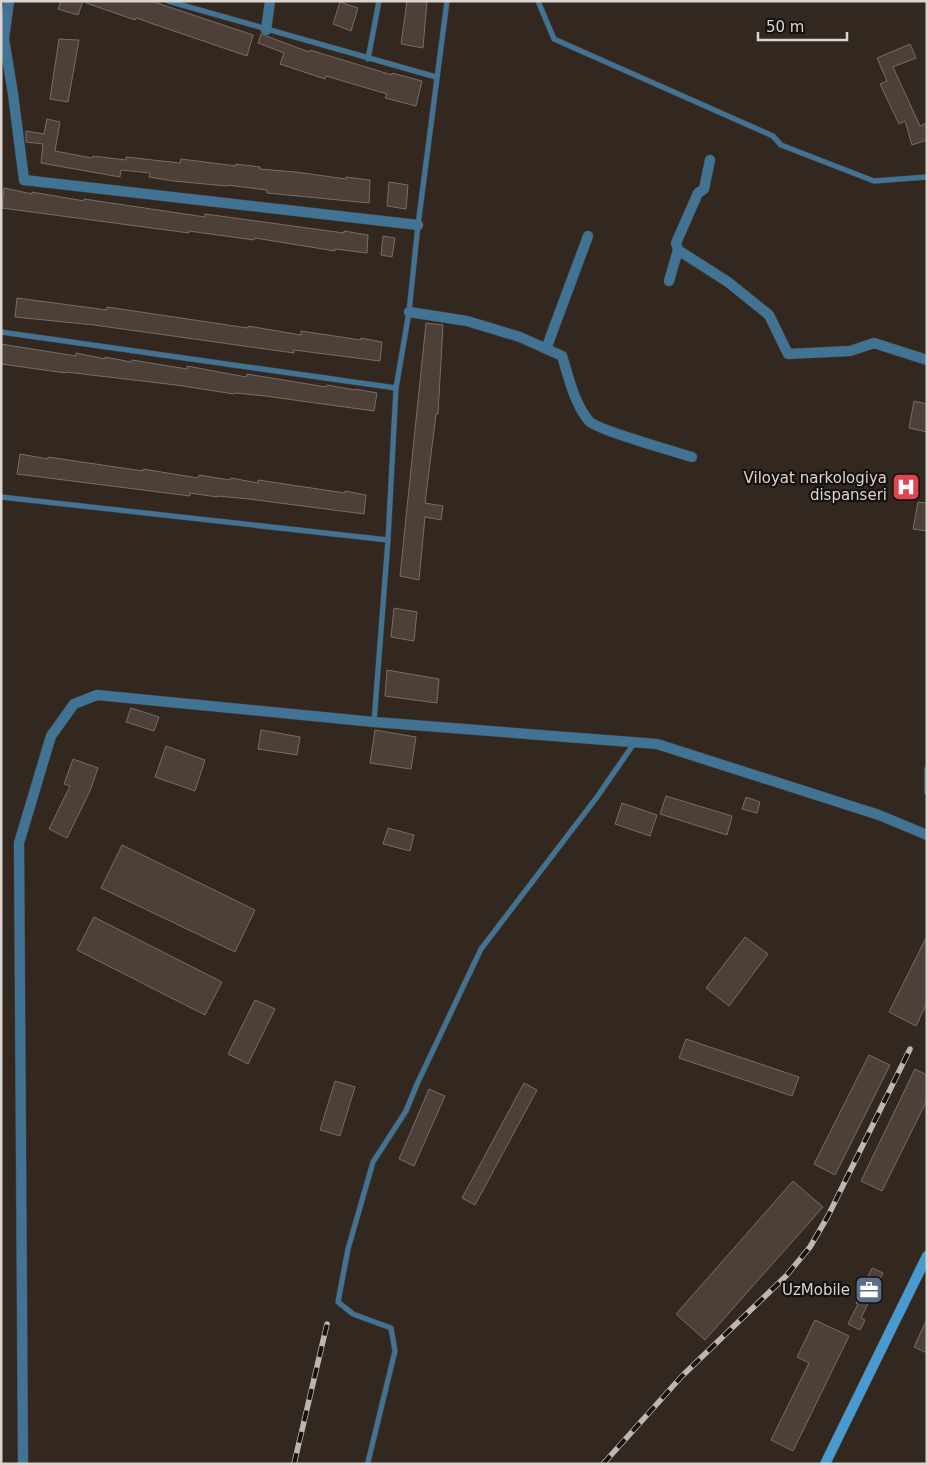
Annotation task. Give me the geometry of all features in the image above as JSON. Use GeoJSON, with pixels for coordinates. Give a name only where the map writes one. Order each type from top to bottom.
{"type":"FeatureCollection","features":[{"type":"Feature","properties":{"kind":"main road"},"geometry":{"type":"LineString","coordinates":[[825,1464],[927,1256]]}},
{"type":"Feature","properties":{"kind":"street"},"geometry":{"type":"LineString","coordinates":[[10,1],[4,39],[24,180],[418,225]]}},
{"type":"Feature","properties":{"kind":"street"},"geometry":{"type":"LineString","coordinates":[[266,30],[270,1]]}},
{"type":"Feature","properties":{"kind":"street"},"geometry":{"type":"LineString","coordinates":[[669,281],[678,250],[676,243],[698,193],[704,189],[710,160]]}},
{"type":"Feature","properties":{"kind":"street"},"geometry":{"type":"LineString","coordinates":[[546,349],[588,236]]}},
{"type":"Feature","properties":{"kind":"street"},"geometry":{"type":"LineString","coordinates":[[678,250],[728,282],[769,315],[788,354],[850,350],[874,343],[927,360]]}},
{"type":"Feature","properties":{"kind":"street"},"geometry":{"type":"LineString","coordinates":[[410,312],[467,320],[520,337],[562,356],[576,400],[590,423],[692,457]]}},
{"type":"Feature","properties":{"kind":"street"},"geometry":{"type":"LineString","coordinates":[[23,1464],[19,842],[51,736],[74,704],[97,696],[374,722],[657,744],[879,815],[927,835]]}},
{"type":"Feature","properties":{"kind":"lane"},"geometry":{"type":"LineString","coordinates":[[168,1],[436,77]]}},
{"type":"Feature","properties":{"kind":"lane"},"geometry":{"type":"LineString","coordinates":[[368,59],[379,1]]}},
{"type":"Feature","properties":{"kind":"lane"},"geometry":{"type":"LineString","coordinates":[[374,722],[388,540],[396,388],[410,312],[418,225],[447,1]]}},
{"type":"Feature","properties":{"kind":"lane"},"geometry":{"type":"LineString","coordinates":[[538,1],[554,39],[773,136],[781,146],[874,181],[927,177]]}},
{"type":"Feature","properties":{"kind":"lane"},"geometry":{"type":"LineString","coordinates":[[1,332],[396,388]]}},
{"type":"Feature","properties":{"kind":"lane"},"geometry":{"type":"LineString","coordinates":[[1,497],[388,540]]}},
{"type":"Feature","properties":{"kind":"lane"},"geometry":{"type":"LineString","coordinates":[[368,1462],[395,1351],[391,1328],[353,1314],[338,1302],[348,1249],[373,1162],[406,1111],[481,949],[597,797],[635,741]]}},
{"type":"Feature","properties":{"kind":"lane"},"geometry":{"type":"LineString","coordinates":[[927,769],[927,792]]}},
{"type":"Feature","properties":{"kind":"building"},"geometry":{"type":"Polygon","coordinates":[[[61,1],[83,1],[78,15],[58,9],[61,1]]]}},
{"type":"Feature","properties":{"kind":"building"},"geometry":{"type":"Polygon","coordinates":[[[86,1],[151,1],[253,35],[247,56],[136,18],[135,20],[86,3],[86,1]]]}},
{"type":"Feature","properties":{"kind":"building"},"geometry":{"type":"Polygon","coordinates":[[[407,1],[427,1],[423,48],[401,44],[407,1]]]}},
{"type":"Feature","properties":{"kind":"building"},"geometry":{"type":"Polygon","coordinates":[[[340,2],[358,8],[351,31],[333,24],[340,2]]]}},
{"type":"Feature","properties":{"kind":"building"},"geometry":{"type":"Polygon","coordinates":[[[261,34],[309,52],[310,50],[392,75],[392,73],[422,81],[416,106],[385,98],[387,94],[326,76],[325,79],[280,64],[284,53],[258,43],[261,34]]]}},
{"type":"Feature","properties":{"kind":"building"},"geometry":{"type":"Polygon","coordinates":[[[59,39],[79,40],[68,102],[50,99],[59,39]]]}},
{"type":"Feature","properties":{"kind":"building"},"geometry":{"type":"Polygon","coordinates":[[[910,44],[916,58],[893,67],[920,126],[927,123],[927,140],[912,145],[905,121],[899,124],[880,84],[887,81],[877,58],[910,44]]]}},
{"type":"Feature","properties":{"kind":"building"},"geometry":{"type":"Polygon","coordinates":[[[47,119],[60,122],[55,151],[92,158],[93,156],[126,160],[126,157],[180,163],[181,159],[236,166],[236,164],[260,167],[260,169],[370,180],[369,203],[267,193],[267,190],[227,185],[173,181],[149,177],[150,173],[121,170],[120,177],[41,163],[43,144],[26,142],[26,131],[44,134],[47,119]]]}},
{"type":"Feature","properties":{"kind":"building"},"geometry":{"type":"Polygon","coordinates":[[[389,182],[408,185],[406,209],[387,206],[389,182]]]}},
{"type":"Feature","properties":{"kind":"building"},"geometry":{"type":"Polygon","coordinates":[[[4,188],[32,194],[32,192],[205,217],[205,214],[368,235],[367,253],[335,249],[335,251],[255,238],[254,240],[189,231],[189,233],[2,208],[4,188]]]}},
{"type":"Feature","properties":{"kind":"building"},"geometry":{"type":"Polygon","coordinates":[[[383,236],[395,238],[392,257],[381,255],[383,236]]]}},
{"type":"Feature","properties":{"kind":"building"},"geometry":{"type":"Polygon","coordinates":[[[17,298],[107,310],[107,307],[301,335],[301,331],[361,340],[361,338],[382,342],[380,361],[294,350],[294,353],[94,325],[15,317],[17,298]]]}},
{"type":"Feature","properties":{"kind":"building"},"geometry":{"type":"Polygon","coordinates":[[[426,323],[443,325],[438,414],[436,414],[425,503],[443,506],[441,520],[425,517],[419,580],[400,576],[426,323]]]}},
{"type":"Feature","properties":{"kind":"building"},"geometry":{"type":"Polygon","coordinates":[[[1,344],[76,356],[76,353],[105,359],[105,357],[131,362],[132,360],[187,369],[187,366],[246,377],[247,374],[377,393],[374,411],[176,385],[66,373],[1,364],[1,344]]]}},
{"type":"Feature","properties":{"kind":"building"},"geometry":{"type":"Polygon","coordinates":[[[914,401],[927,404],[927,432],[909,428],[914,401]]]}},
{"type":"Feature","properties":{"kind":"building"},"geometry":{"type":"Polygon","coordinates":[[[20,454],[143,471],[143,469],[198,478],[199,475],[258,483],[258,480],[345,493],[345,491],[366,495],[364,514],[249,499],[190,493],[190,496],[17,474],[20,454]]]}},
{"type":"Feature","properties":{"kind":"building"},"geometry":{"type":"Polygon","coordinates":[[[918,502],[927,503],[927,531],[913,529],[918,502]]]}},
{"type":"Feature","properties":{"kind":"building"},"geometry":{"type":"Polygon","coordinates":[[[394,608],[417,612],[414,641],[391,637],[394,608]]]}},
{"type":"Feature","properties":{"kind":"building"},"geometry":{"type":"Polygon","coordinates":[[[387,670],[439,679],[437,703],[385,696],[387,670]]]}},
{"type":"Feature","properties":{"kind":"building"},"geometry":{"type":"Polygon","coordinates":[[[131,708],[159,717],[154,731],[126,722],[131,708]]]}},
{"type":"Feature","properties":{"kind":"building"},"geometry":{"type":"Polygon","coordinates":[[[261,730],[300,737],[297,755],[258,749],[261,730]]]}},
{"type":"Feature","properties":{"kind":"building"},"geometry":{"type":"Polygon","coordinates":[[[375,730],[416,737],[411,769],[370,763],[375,730]]]}},
{"type":"Feature","properties":{"kind":"building"},"geometry":{"type":"Polygon","coordinates":[[[166,746],[205,760],[195,791],[155,777],[166,746]]]}},
{"type":"Feature","properties":{"kind":"building"},"geometry":{"type":"Polygon","coordinates":[[[73,759],[98,768],[90,791],[67,838],[49,829],[70,786],[64,784],[73,759]]]}},
{"type":"Feature","properties":{"kind":"building"},"geometry":{"type":"Polygon","coordinates":[[[666,796],[732,816],[727,835],[660,814],[666,796]]]}},
{"type":"Feature","properties":{"kind":"building"},"geometry":{"type":"Polygon","coordinates":[[[746,797],[760,802],[757,813],[742,809],[746,797]]]}},
{"type":"Feature","properties":{"kind":"building"},"geometry":{"type":"Polygon","coordinates":[[[622,803],[657,815],[650,836],[615,824],[622,803]]]}},
{"type":"Feature","properties":{"kind":"building"},"geometry":{"type":"Polygon","coordinates":[[[388,828],[414,835],[410,851],[383,844],[388,828]]]}},
{"type":"Feature","properties":{"kind":"building"},"geometry":{"type":"Polygon","coordinates":[[[122,845],[255,910],[235,952],[101,888],[122,845]]]}},
{"type":"Feature","properties":{"kind":"building"},"geometry":{"type":"Polygon","coordinates":[[[94,917],[222,982],[205,1015],[77,950],[94,917]]]}},
{"type":"Feature","properties":{"kind":"building"},"geometry":{"type":"Polygon","coordinates":[[[927,936],[927,1003],[916,1026],[889,1012],[927,936]]]}},
{"type":"Feature","properties":{"kind":"building"},"geometry":{"type":"Polygon","coordinates":[[[745,937],[768,954],[729,1006],[706,988],[745,937]]]}},
{"type":"Feature","properties":{"kind":"building"},"geometry":{"type":"Polygon","coordinates":[[[255,1000],[275,1009],[248,1064],[228,1054],[255,1000]]]}},
{"type":"Feature","properties":{"kind":"building"},"geometry":{"type":"Polygon","coordinates":[[[686,1039],[799,1077],[792,1096],[679,1058],[686,1039]]]}},
{"type":"Feature","properties":{"kind":"building"},"geometry":{"type":"Polygon","coordinates":[[[869,1055],[890,1065],[835,1175],[814,1164],[869,1055]]]}},
{"type":"Feature","properties":{"kind":"building"},"geometry":{"type":"Polygon","coordinates":[[[915,1069],[927,1075],[927,1100],[882,1191],[861,1181],[915,1069]]]}},
{"type":"Feature","properties":{"kind":"building"},"geometry":{"type":"Polygon","coordinates":[[[335,1081],[355,1087],[340,1136],[320,1130],[335,1081]]]}},
{"type":"Feature","properties":{"kind":"building"},"geometry":{"type":"Polygon","coordinates":[[[524,1083],[537,1090],[475,1205],[462,1198],[524,1083]]]}},
{"type":"Feature","properties":{"kind":"building"},"geometry":{"type":"Polygon","coordinates":[[[429,1089],[445,1096],[414,1166],[399,1159],[429,1089]]]}},
{"type":"Feature","properties":{"kind":"building"},"geometry":{"type":"Polygon","coordinates":[[[793,1181],[823,1207],[705,1340],[676,1314],[793,1181]]]}},
{"type":"Feature","properties":{"kind":"building"},"geometry":{"type":"Polygon","coordinates":[[[872,1268],[883,1273],[861,1318],[865,1320],[860,1330],[848,1324],[872,1268]]]}},
{"type":"Feature","properties":{"kind":"building"},"geometry":{"type":"Polygon","coordinates":[[[927,1319],[927,1353],[914,1347],[927,1319]]]}},
{"type":"Feature","properties":{"kind":"building"},"geometry":{"type":"Polygon","coordinates":[[[815,1320],[849,1336],[793,1451],[771,1440],[809,1363],[797,1357],[815,1320]]]}},
{"type":"Feature","properties":{"kind":"railway"},"geometry":{"type":"LineString","coordinates":[[603,1464],[682,1376],[786,1276],[810,1247],[828,1216],[910,1049]]}},
{"type":"Feature","properties":{"kind":"railway"},"geometry":{"type":"LineString","coordinates":[[294,1464],[327,1324]]}},
{"type":"Feature","properties":{"kind":"place","name":"Viloyat narkologiya dispanseri"},"geometry":{"type":"Point","coordinates":[906,487]}},
{"type":"Feature","properties":{"kind":"place","name":"UzMobile"},"geometry":{"type":"Point","coordinates":[869,1290]}}]}
